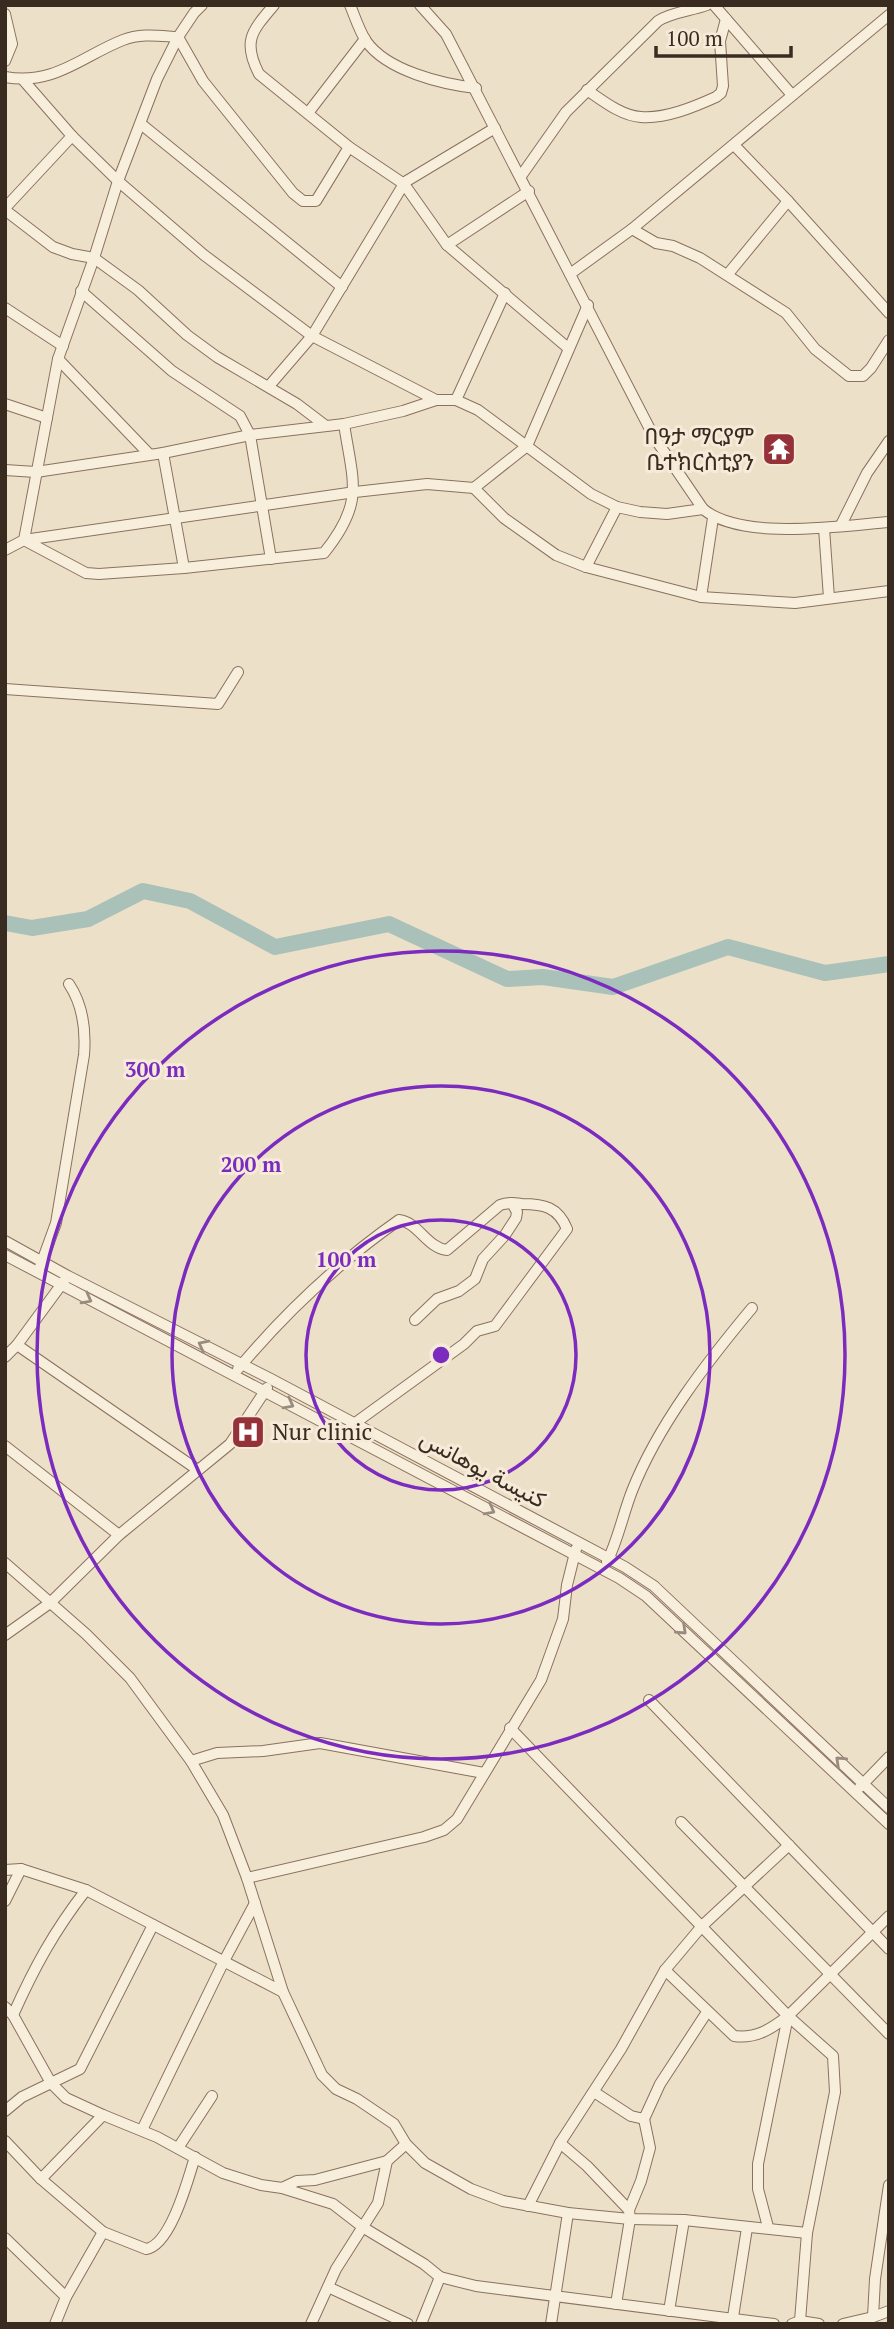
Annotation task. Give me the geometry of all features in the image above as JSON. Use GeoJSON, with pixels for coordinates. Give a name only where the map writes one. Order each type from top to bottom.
{"type":"FeatureCollection","features":[{"type":"Feature","properties":{"kind":"street"},"geometry":{"type":"LineString","coordinates":[[24,540],[58,359],[118,181],[157,79],[178,37],[202,5]]}},
{"type":"Feature","properties":{"kind":"street"},"geometry":{"type":"LineString","coordinates":[[274,5],[255,27],[250,40],[250,57],[259,74],[349,147],[404,184],[447,245],[568,348]]}},
{"type":"Feature","properties":{"kind":"street"},"geometry":{"type":"LineString","coordinates":[[350,5],[365,39],[386,58],[417,75],[444,85],[475,88]]}},
{"type":"Feature","properties":{"kind":"street"},"geometry":{"type":"LineString","coordinates":[[420,5],[446,34],[654,437],[702,509],[713,518],[772,529],[824,528],[889,522]]}},
{"type":"Feature","properties":{"kind":"street"},"geometry":{"type":"LineString","coordinates":[[521,176],[566,112],[658,20],[667,15],[707,5]]}},
{"type":"Feature","properties":{"kind":"street"},"geometry":{"type":"LineString","coordinates":[[714,5],[792,95]]}},
{"type":"Feature","properties":{"kind":"street"},"geometry":{"type":"LineString","coordinates":[[5,14],[12,44],[5,61]]}},
{"type":"Feature","properties":{"kind":"street"},"geometry":{"type":"LineString","coordinates":[[570,274],[632,229],[889,15]]}},
{"type":"Feature","properties":{"kind":"street"},"geometry":{"type":"LineString","coordinates":[[587,90],[611,106],[639,117],[659,116],[716,97],[723,86],[720,41],[726,19]]}},
{"type":"Feature","properties":{"kind":"street"},"geometry":{"type":"LineString","coordinates":[[5,77],[24,81],[64,70],[123,40],[143,35],[178,37]]}},
{"type":"Feature","properties":{"kind":"street"},"geometry":{"type":"LineString","coordinates":[[178,37],[211,91],[293,193],[303,201],[316,201],[349,147]]}},
{"type":"Feature","properties":{"kind":"street"},"geometry":{"type":"LineString","coordinates":[[308,113],[365,39]]}},
{"type":"Feature","properties":{"kind":"street"},"geometry":{"type":"LineString","coordinates":[[24,81],[72,136],[118,181],[204,255],[312,336],[436,400]]}},
{"type":"Feature","properties":{"kind":"street"},"geometry":{"type":"LineString","coordinates":[[141,124],[342,287]]}},
{"type":"Feature","properties":{"kind":"street"},"geometry":{"type":"LineString","coordinates":[[269,386],[312,336],[404,184],[495,128]]}},
{"type":"Feature","properties":{"kind":"street"},"geometry":{"type":"LineString","coordinates":[[72,136],[5,209],[53,247],[94,258],[138,290],[217,357],[298,404],[326,426]]}},
{"type":"Feature","properties":{"kind":"street"},"geometry":{"type":"LineString","coordinates":[[734,145],[889,313]]}},
{"type":"Feature","properties":{"kind":"street"},"geometry":{"type":"LineString","coordinates":[[447,245],[529,191]]}},
{"type":"Feature","properties":{"kind":"street"},"geometry":{"type":"LineString","coordinates":[[728,274],[788,201]]}},
{"type":"Feature","properties":{"kind":"street"},"geometry":{"type":"LineString","coordinates":[[632,229],[656,243],[673,246],[701,258],[786,313],[815,349],[849,376],[863,376],[889,340]]}},
{"type":"Feature","properties":{"kind":"street"},"geometry":{"type":"LineString","coordinates":[[81,291],[172,371],[240,416],[250,435],[271,559]]}},
{"type":"Feature","properties":{"kind":"street"},"geometry":{"type":"LineString","coordinates":[[456,400],[505,293]]}},
{"type":"Feature","properties":{"kind":"street"},"geometry":{"type":"LineString","coordinates":[[474,488],[527,446],[588,305]]}},
{"type":"Feature","properties":{"kind":"street"},"geometry":{"type":"LineString","coordinates":[[5,307],[63,346]]}},
{"type":"Feature","properties":{"kind":"street"},"geometry":{"type":"LineString","coordinates":[[58,359],[149,454]]}},
{"type":"Feature","properties":{"kind":"street"},"geometry":{"type":"LineString","coordinates":[[5,470],[36,472],[163,453],[250,435],[344,424],[403,411],[436,400],[456,400],[478,410],[591,495],[617,507],[667,514],[702,509]]}},
{"type":"Feature","properties":{"kind":"street"},"geometry":{"type":"LineString","coordinates":[[5,404],[47,418]]}},
{"type":"Feature","properties":{"kind":"street"},"geometry":{"type":"LineString","coordinates":[[24,540],[86,573],[184,568],[324,553],[348,517],[355,492],[344,424]]}},
{"type":"Feature","properties":{"kind":"street"},"geometry":{"type":"LineString","coordinates":[[841,526],[867,473],[889,441]]}},
{"type":"Feature","properties":{"kind":"street"},"geometry":{"type":"LineString","coordinates":[[163,453],[184,568]]}},
{"type":"Feature","properties":{"kind":"street"},"geometry":{"type":"LineString","coordinates":[[5,550],[24,540],[427,484],[474,488],[504,518],[556,555],[586,567],[701,597],[795,603],[889,591]]}},
{"type":"Feature","properties":{"kind":"street"},"geometry":{"type":"LineString","coordinates":[[586,567],[617,507]]}},
{"type":"Feature","properties":{"kind":"street"},"geometry":{"type":"LineString","coordinates":[[701,597],[713,518]]}},
{"type":"Feature","properties":{"kind":"street"},"geometry":{"type":"LineString","coordinates":[[824,528],[829,598]]}},
{"type":"Feature","properties":{"kind":"street"},"geometry":{"type":"LineString","coordinates":[[5,689],[218,704],[238,672]]}},
{"type":"Feature","properties":{"kind":"street"},"geometry":{"type":"LineString","coordinates":[[36,1272],[43,1261],[56,1223],[86,1034],[78,1002],[69,984]]}},
{"type":"Feature","properties":{"kind":"street"},"geometry":{"type":"LineString","coordinates":[[415,1320],[437,1299],[458,1292],[475,1279],[483,1259],[516,1218],[517,1212],[512,1203]]}},
{"type":"Feature","properties":{"kind":"street"},"geometry":{"type":"LineString","coordinates":[[233,1375],[284,1316],[354,1253],[399,1220],[405,1221],[433,1245],[447,1250],[500,1205],[541,1204],[552,1208],[562,1217],[566,1229],[495,1326],[477,1331],[464,1344],[353,1424],[346,1434]]}},
{"type":"Feature","properties":{"kind":"street","name":"كنيسة يوهانس"},"geometry":{"type":"LineString","coordinates":[[5,1241],[576,1541],[654,1586],[859,1787],[889,1808]]}},
{"type":"Feature","properties":{"kind":"street"},"geometry":{"type":"LineString","coordinates":[[5,1255],[575,1554],[646,1596],[859,1787],[889,1824]]}},
{"type":"Feature","properties":{"kind":"street"},"geometry":{"type":"LineString","coordinates":[[5,1357],[17,1345],[68,1276]]}},
{"type":"Feature","properties":{"kind":"street"},"geometry":{"type":"LineString","coordinates":[[603,1569],[609,1559],[632,1491],[660,1438],[704,1366],[752,1308]]}},
{"type":"Feature","properties":{"kind":"street"},"geometry":{"type":"LineString","coordinates":[[17,1345],[198,1470]]}},
{"type":"Feature","properties":{"kind":"street"},"geometry":{"type":"LineString","coordinates":[[5,1635],[50,1603],[119,1535],[230,1444],[271,1379]]}},
{"type":"Feature","properties":{"kind":"street"},"geometry":{"type":"LineString","coordinates":[[5,1446],[119,1535]]}},
{"type":"Feature","properties":{"kind":"street"},"geometry":{"type":"LineString","coordinates":[[247,1878],[444,1830],[457,1819],[541,1679],[563,1619],[576,1541]]}},
{"type":"Feature","properties":{"kind":"street"},"geometry":{"type":"LineString","coordinates":[[5,1563],[86,1634],[130,1678],[191,1761],[223,1815],[247,1878],[284,1992],[322,2075],[335,2089],[357,2099],[394,2124],[407,2144],[425,2163],[471,2189],[503,2201],[568,2213],[630,2214],[807,2233]]}},
{"type":"Feature","properties":{"kind":"street"},"geometry":{"type":"LineString","coordinates":[[649,1700],[889,1950]]}},
{"type":"Feature","properties":{"kind":"street"},"geometry":{"type":"LineString","coordinates":[[510,1728],[788,2016],[832,2056],[835,2092],[807,2233],[796,2322],[818,2324]]}},
{"type":"Feature","properties":{"kind":"street"},"geometry":{"type":"LineString","coordinates":[[191,1761],[217,1753],[263,1751],[320,1743],[484,1773]]}},
{"type":"Feature","properties":{"kind":"street"},"geometry":{"type":"LineString","coordinates":[[859,1787],[889,1756]]}},
{"type":"Feature","properties":{"kind":"street"},"geometry":{"type":"LineString","coordinates":[[681,1822],[889,2034]]}},
{"type":"Feature","properties":{"kind":"street"},"geometry":{"type":"LineString","coordinates":[[528,2206],[560,2143],[594,2092],[665,1970],[702,1926],[789,1845]]}},
{"type":"Feature","properties":{"kind":"street"},"geometry":{"type":"LineString","coordinates":[[5,1901],[21,1869]]}},
{"type":"Feature","properties":{"kind":"street"},"geometry":{"type":"LineString","coordinates":[[5,1870],[21,1869],[86,1890],[284,1992]]}},
{"type":"Feature","properties":{"kind":"street"},"geometry":{"type":"LineString","coordinates":[[86,1890],[66,1915],[9,2011],[51,2082],[66,2098],[142,2130],[223,2173],[333,2204],[364,2228],[424,2264],[440,2277],[475,2286],[774,2324]]}},
{"type":"Feature","properties":{"kind":"street"},"geometry":{"type":"LineString","coordinates":[[142,2130],[255,1903]]}},
{"type":"Feature","properties":{"kind":"street"},"geometry":{"type":"LineString","coordinates":[[665,1970],[734,2036],[749,2038],[772,2028],[788,2016],[889,1916]]}},
{"type":"Feature","properties":{"kind":"street"},"geometry":{"type":"LineString","coordinates":[[5,2111],[22,2097],[80,2069],[153,1925]]}},
{"type":"Feature","properties":{"kind":"street"},"geometry":{"type":"LineString","coordinates":[[616,2304],[630,2214],[650,2148],[643,2119],[660,2084],[707,2012]]}},
{"type":"Feature","properties":{"kind":"street"},"geometry":{"type":"LineString","coordinates":[[768,2227],[758,2189],[758,2164],[788,2016]]}},
{"type":"Feature","properties":{"kind":"street"},"geometry":{"type":"LineString","coordinates":[[594,2092],[631,2116],[643,2119]]}},
{"type":"Feature","properties":{"kind":"street"},"geometry":{"type":"LineString","coordinates":[[178,2148],[212,2096]]}},
{"type":"Feature","properties":{"kind":"street"},"geometry":{"type":"LineString","coordinates":[[41,2179],[103,2115]]}},
{"type":"Feature","properties":{"kind":"street"},"geometry":{"type":"LineString","coordinates":[[5,2141],[41,2179],[103,2232],[146,2249],[154,2248],[165,2235],[195,2157]]}},
{"type":"Feature","properties":{"kind":"street"},"geometry":{"type":"LineString","coordinates":[[560,2143],[587,2166],[630,2214]]}},
{"type":"Feature","properties":{"kind":"street"},"geometry":{"type":"LineString","coordinates":[[282,2188],[297,2181],[315,2180],[387,2161],[407,2144]]}},
{"type":"Feature","properties":{"kind":"street"},"geometry":{"type":"LineString","coordinates":[[313,2323],[349,2246],[364,2228],[378,2203],[387,2161]]}},
{"type":"Feature","properties":{"kind":"street"},"geometry":{"type":"LineString","coordinates":[[873,2317],[889,2186]]}},
{"type":"Feature","properties":{"kind":"street"},"geometry":{"type":"LineString","coordinates":[[551,2324],[568,2213]]}},
{"type":"Feature","properties":{"kind":"street"},"geometry":{"type":"LineString","coordinates":[[669,2311],[684,2220]]}},
{"type":"Feature","properties":{"kind":"street"},"geometry":{"type":"LineString","coordinates":[[733,2317],[747,2228]]}},
{"type":"Feature","properties":{"kind":"street"},"geometry":{"type":"LineString","coordinates":[[55,2324],[66,2297],[103,2232]]}},
{"type":"Feature","properties":{"kind":"street"},"geometry":{"type":"LineString","coordinates":[[5,2238],[66,2297]]}},
{"type":"Feature","properties":{"kind":"street"},"geometry":{"type":"LineString","coordinates":[[421,2324],[440,2277]]}},
{"type":"Feature","properties":{"kind":"street"},"geometry":{"type":"LineString","coordinates":[[328,2287],[408,2324]]}},
{"type":"Feature","properties":{"kind":"street"},"geometry":{"type":"LineString","coordinates":[[843,2324],[889,2311]]}},
{"type":"Feature","properties":{"kind":"waterway"},"geometry":{"type":"LineString","coordinates":[[5,923],[32,928],[88,919],[143,891],[190,901],[275,947],[389,924],[507,979],[543,977],[613,987],[728,947],[825,973],[889,964]]}},
{"type":"Feature","properties":{"kind":"place","name":"በዓታ ማርያም ቤተክርስቲያን"},"geometry":{"type":"Point","coordinates":[779,449]}},
{"type":"Feature","properties":{"kind":"place","name":"Nur clinic"},"geometry":{"type":"Point","coordinates":[248,1432]}}]}
